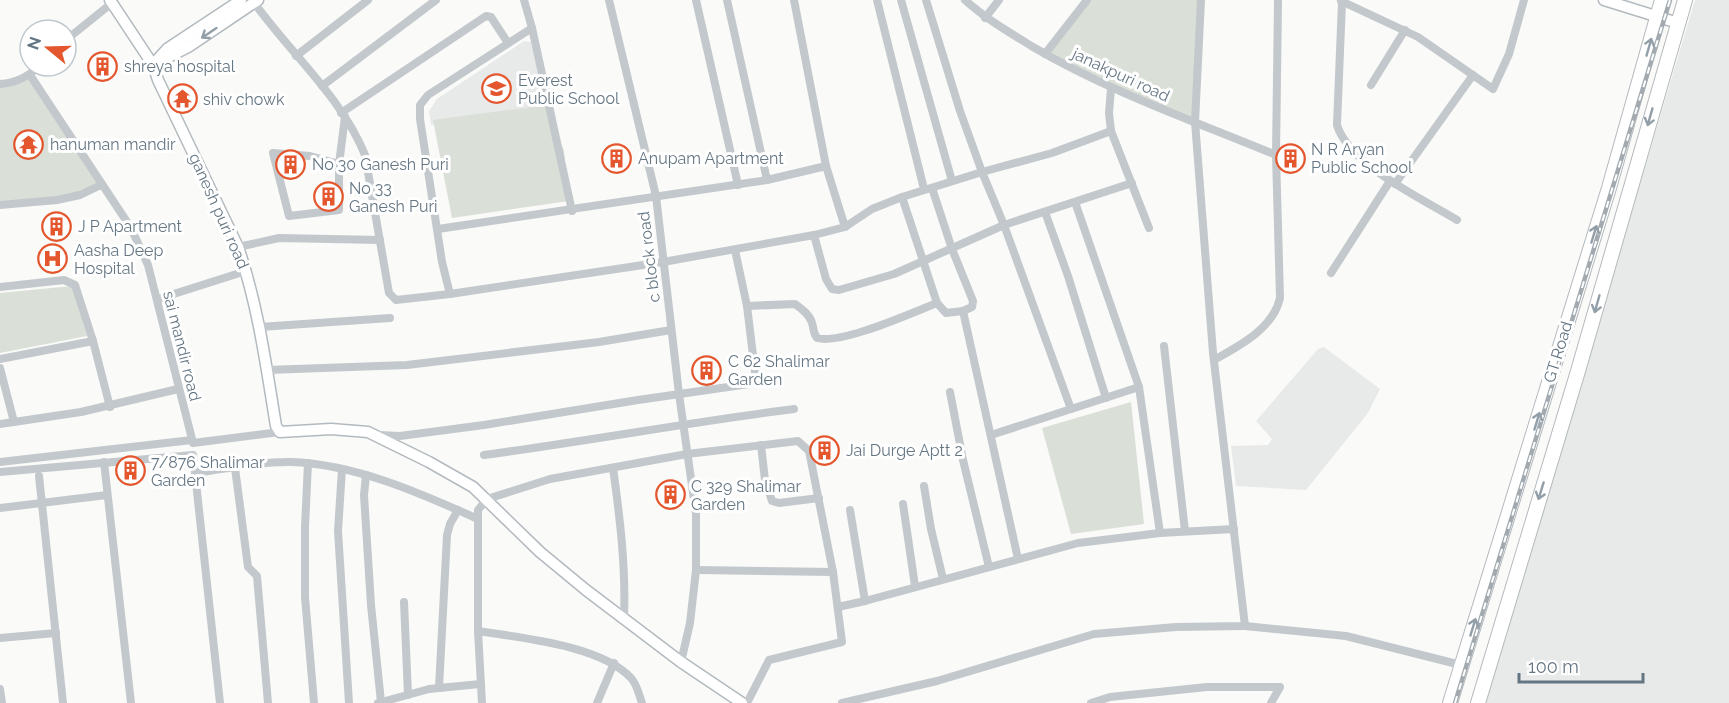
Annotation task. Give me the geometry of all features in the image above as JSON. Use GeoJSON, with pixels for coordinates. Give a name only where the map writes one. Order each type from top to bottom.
{"type":"FeatureCollection","features":[{"type":"Feature","properties":{"kind":"highway","name":"GT Road"},"geometry":{"type":"LineString","coordinates":[[1450,703],[1609,188],[1662,0]]}},
{"type":"Feature","properties":{"kind":"highway","name":"GT Road"},"geometry":{"type":"LineString","coordinates":[[1478,703],[1685,0]]}},
{"type":"Feature","properties":{"kind":"highway"},"geometry":{"type":"LineString","coordinates":[[1609,188],[1628,192]]}},
{"type":"Feature","properties":{"kind":"highway"},"geometry":{"type":"LineString","coordinates":[[1529,446],[1553,453]]}},
{"type":"Feature","properties":{"kind":"street"},"geometry":{"type":"LineString","coordinates":[[153,65],[167,48],[241,0]]}},
{"type":"Feature","properties":{"kind":"street"},"geometry":{"type":"LineString","coordinates":[[296,56],[368,0]]}},
{"type":"Feature","properties":{"kind":"street"},"geometry":{"type":"LineString","coordinates":[[322,86],[436,0]]}},
{"type":"Feature","properties":{"kind":"street"},"geometry":{"type":"LineString","coordinates":[[524,0],[572,211]]}},
{"type":"Feature","properties":{"kind":"street","name":"c block road"},"geometry":{"type":"LineString","coordinates":[[609,0],[656,196],[679,394],[696,514],[696,570],[690,623],[681,662]]}},
{"type":"Feature","properties":{"kind":"street"},"geometry":{"type":"LineString","coordinates":[[696,0],[738,185]]}},
{"type":"Feature","properties":{"kind":"street"},"geometry":{"type":"LineString","coordinates":[[727,0],[767,180]]}},
{"type":"Feature","properties":{"kind":"street"},"geometry":{"type":"LineString","coordinates":[[794,0],[826,166],[845,227]]}},
{"type":"Feature","properties":{"kind":"street"},"geometry":{"type":"LineString","coordinates":[[877,0],[928,189],[973,301],[972,307],[963,311],[946,313],[938,303],[902,197]]}},
{"type":"Feature","properties":{"kind":"street"},"geometry":{"type":"LineString","coordinates":[[901,0],[952,181]]}},
{"type":"Feature","properties":{"kind":"street"},"geometry":{"type":"LineString","coordinates":[[926,0],[955,95],[982,172],[1004,225],[1071,409]]}},
{"type":"Feature","properties":{"kind":"street","name":"janakpuri road"},"geometry":{"type":"LineString","coordinates":[[965,0],[985,18],[1045,54],[1111,89],[1276,155]]}},
{"type":"Feature","properties":{"kind":"street"},"geometry":{"type":"LineString","coordinates":[[985,18],[999,0]]}},
{"type":"Feature","properties":{"kind":"street"},"geometry":{"type":"LineString","coordinates":[[1045,54],[1087,0]]}},
{"type":"Feature","properties":{"kind":"street"},"geometry":{"type":"LineString","coordinates":[[1201,0],[1195,122],[1214,360],[1245,626]]}},
{"type":"Feature","properties":{"kind":"street"},"geometry":{"type":"LineString","coordinates":[[1214,360],[1250,339],[1278,307],[1281,289],[1276,155],[1278,0]]}},
{"type":"Feature","properties":{"kind":"street"},"geometry":{"type":"LineString","coordinates":[[1457,220],[1392,182],[1344,142],[1337,125],[1341,1],[1432,45],[1493,89],[1509,54],[1524,0]]}},
{"type":"Feature","properties":{"kind":"street"},"geometry":{"type":"LineString","coordinates":[[1604,0],[1678,23]]}},
{"type":"Feature","properties":{"kind":"street"},"geometry":{"type":"LineString","coordinates":[[153,65],[188,47],[255,1],[343,115],[365,155],[389,293],[392,298],[401,300],[663,262],[814,235],[845,227],[872,209],[902,197],[1052,153],[1111,131]]}},
{"type":"Feature","properties":{"kind":"street"},"geometry":{"type":"LineString","coordinates":[[78,30],[111,2]]}},
{"type":"Feature","properties":{"kind":"street","name":"ganesh puri road"},"geometry":{"type":"LineString","coordinates":[[111,2],[153,65],[158,80],[238,247],[260,327],[276,426],[280,432]]}},
{"type":"Feature","properties":{"kind":"street"},"geometry":{"type":"LineString","coordinates":[[343,115],[486,16],[491,17],[508,43]]}},
{"type":"Feature","properties":{"kind":"street"},"geometry":{"type":"LineString","coordinates":[[450,294],[442,262],[420,118],[420,105],[428,95],[532,28]]}},
{"type":"Feature","properties":{"kind":"street"},"geometry":{"type":"LineString","coordinates":[[1371,85],[1405,30]]}},
{"type":"Feature","properties":{"kind":"street"},"geometry":{"type":"LineString","coordinates":[[1331,273],[1392,182],[1473,75]]}},
{"type":"Feature","properties":{"kind":"street"},"geometry":{"type":"LineString","coordinates":[[0,84],[9,84],[23,78]]}},
{"type":"Feature","properties":{"kind":"street","name":"sai mandir road"},"geometry":{"type":"LineString","coordinates":[[32,78],[131,228],[148,265],[192,440]]}},
{"type":"Feature","properties":{"kind":"street"},"geometry":{"type":"LineString","coordinates":[[1111,89],[1109,112],[1111,131],[1149,228]]}},
{"type":"Feature","properties":{"kind":"street"},"geometry":{"type":"LineString","coordinates":[[339,164],[310,156],[273,153],[289,216],[339,210],[339,164],[343,115]]}},
{"type":"Feature","properties":{"kind":"street"},"geometry":{"type":"LineString","coordinates":[[438,229],[738,185],[826,166]]}},
{"type":"Feature","properties":{"kind":"street"},"geometry":{"type":"LineString","coordinates":[[814,235],[825,279],[832,290],[839,290],[894,274],[1004,225],[1132,183]]}},
{"type":"Feature","properties":{"kind":"street"},"geometry":{"type":"LineString","coordinates":[[0,205],[57,200],[80,195],[101,185]]}},
{"type":"Feature","properties":{"kind":"street"},"geometry":{"type":"LineString","coordinates":[[1075,201],[1140,387],[1160,533]]}},
{"type":"Feature","properties":{"kind":"street"},"geometry":{"type":"LineString","coordinates":[[1045,212],[1068,276],[1106,398]]}},
{"type":"Feature","properties":{"kind":"street"},"geometry":{"type":"LineString","coordinates":[[238,247],[279,238],[380,240]]}},
{"type":"Feature","properties":{"kind":"street"},"geometry":{"type":"LineString","coordinates":[[0,462],[280,432],[331,429],[400,436],[743,386],[749,384],[755,372],[747,306],[735,250]]}},
{"type":"Feature","properties":{"kind":"street"},"geometry":{"type":"LineString","coordinates":[[158,299],[246,271]]}},
{"type":"Feature","properties":{"kind":"street"},"geometry":{"type":"LineString","coordinates":[[0,287],[64,280],[75,285],[110,406]]}},
{"type":"Feature","properties":{"kind":"street"},"geometry":{"type":"LineString","coordinates":[[747,306],[795,304],[809,317],[817,338],[823,340],[849,336],[938,303]]}},
{"type":"Feature","properties":{"kind":"street"},"geometry":{"type":"LineString","coordinates":[[963,311],[1018,559]]}},
{"type":"Feature","properties":{"kind":"street"},"geometry":{"type":"LineString","coordinates":[[260,327],[390,318]]}},
{"type":"Feature","properties":{"kind":"street"},"geometry":{"type":"LineString","coordinates":[[267,370],[429,363],[599,342],[671,330]]}},
{"type":"Feature","properties":{"kind":"street"},"geometry":{"type":"LineString","coordinates":[[0,359],[93,342]]}},
{"type":"Feature","properties":{"kind":"street"},"geometry":{"type":"LineString","coordinates":[[1164,346],[1185,531]]}},
{"type":"Feature","properties":{"kind":"street"},"geometry":{"type":"LineString","coordinates":[[0,368],[14,422]]}},
{"type":"Feature","properties":{"kind":"street"},"geometry":{"type":"LineString","coordinates":[[991,435],[1140,387]]}},
{"type":"Feature","properties":{"kind":"street"},"geometry":{"type":"LineString","coordinates":[[0,424],[110,406],[178,389]]}},
{"type":"Feature","properties":{"kind":"street"},"geometry":{"type":"LineString","coordinates":[[950,393],[963,460],[989,567]]}},
{"type":"Feature","properties":{"kind":"street"},"geometry":{"type":"LineString","coordinates":[[484,455],[586,441],[684,423],[794,409]]}},
{"type":"Feature","properties":{"kind":"street"},"geometry":{"type":"LineString","coordinates":[[368,432],[473,487],[540,552],[624,620],[742,703]]}},
{"type":"Feature","properties":{"kind":"street"},"geometry":{"type":"LineString","coordinates":[[482,703],[478,631],[478,510],[486,499],[549,479],[687,454],[793,440],[802,443],[808,451],[833,572],[842,642],[769,660],[747,703]]}},
{"type":"Feature","properties":{"kind":"street"},"geometry":{"type":"LineString","coordinates":[[761,445],[765,480],[772,501],[779,503],[819,498]]}},
{"type":"Feature","properties":{"kind":"street"},"geometry":{"type":"LineString","coordinates":[[0,472],[193,455],[220,703]]}},
{"type":"Feature","properties":{"kind":"street"},"geometry":{"type":"LineString","coordinates":[[104,462],[130,703]]}},
{"type":"Feature","properties":{"kind":"street"},"geometry":{"type":"LineString","coordinates":[[195,472],[287,462],[308,463],[366,475],[478,519]]}},
{"type":"Feature","properties":{"kind":"street"},"geometry":{"type":"LineString","coordinates":[[308,463],[305,597],[314,703]]}},
{"type":"Feature","properties":{"kind":"street"},"geometry":{"type":"LineString","coordinates":[[235,468],[248,567],[257,576],[268,703]]}},
{"type":"Feature","properties":{"kind":"street"},"geometry":{"type":"LineString","coordinates":[[613,468],[624,564],[624,620]]}},
{"type":"Feature","properties":{"kind":"street"},"geometry":{"type":"LineString","coordinates":[[342,470],[338,531],[350,703]]}},
{"type":"Feature","properties":{"kind":"street"},"geometry":{"type":"LineString","coordinates":[[366,475],[364,495],[379,702],[439,688],[480,684]]}},
{"type":"Feature","properties":{"kind":"street"},"geometry":{"type":"LineString","coordinates":[[39,476],[63,703]]}},
{"type":"Feature","properties":{"kind":"street"},"geometry":{"type":"LineString","coordinates":[[924,486],[943,579]]}},
{"type":"Feature","properties":{"kind":"street"},"geometry":{"type":"LineString","coordinates":[[0,508],[108,495]]}},
{"type":"Feature","properties":{"kind":"street"},"geometry":{"type":"LineString","coordinates":[[903,504],[915,586]]}},
{"type":"Feature","properties":{"kind":"street"},"geometry":{"type":"LineString","coordinates":[[439,688],[447,535],[458,510]]}},
{"type":"Feature","properties":{"kind":"street"},"geometry":{"type":"LineString","coordinates":[[850,510],[865,601]]}},
{"type":"Feature","properties":{"kind":"street"},"geometry":{"type":"LineString","coordinates":[[838,607],[1078,543],[1160,533],[1234,529]]}},
{"type":"Feature","properties":{"kind":"street"},"geometry":{"type":"LineString","coordinates":[[696,570],[833,572]]}},
{"type":"Feature","properties":{"kind":"street"},"geometry":{"type":"LineString","coordinates":[[404,602],[408,695]]}},
{"type":"Feature","properties":{"kind":"street"},"geometry":{"type":"LineString","coordinates":[[842,703],[937,681],[1094,634],[1176,627],[1245,626],[1346,636],[1461,665]]}},
{"type":"Feature","properties":{"kind":"street"},"geometry":{"type":"LineString","coordinates":[[478,631],[572,648],[614,663],[633,679],[642,703]]}},
{"type":"Feature","properties":{"kind":"street"},"geometry":{"type":"LineString","coordinates":[[0,638],[56,633]]}},
{"type":"Feature","properties":{"kind":"street"},"geometry":{"type":"LineString","coordinates":[[597,703],[614,663]]}},
{"type":"Feature","properties":{"kind":"street"},"geometry":{"type":"LineString","coordinates":[[1091,703],[1110,697],[1207,687],[1280,687],[1272,703]]}},
{"type":"Feature","properties":{"kind":"street"},"geometry":{"type":"LineString","coordinates":[[0,689],[2,703]]}},
{"type":"Feature","properties":{"kind":"shaded area"},"geometry":{"type":"Polygon","coordinates":[[[1087,0],[1201,0],[1195,122],[1045,54],[1087,0]]]}},
{"type":"Feature","properties":{"kind":"shaded area"},"geometry":{"type":"Polygon","coordinates":[[[1695,0],[1729,0],[1729,703],[1485,703],[1695,0]]]}},
{"type":"Feature","properties":{"kind":"shaded area","name":"Everest Public School"},"geometry":{"type":"Polygon","coordinates":[[[524,41],[531,42],[546,107],[431,125],[429,111],[437,99],[524,41]]]}},
{"type":"Feature","properties":{"kind":"shaded area"},"geometry":{"type":"Polygon","coordinates":[[[20,78],[32,78],[101,185],[80,195],[0,205],[0,84],[20,78]]]}},
{"type":"Feature","properties":{"kind":"shaded area"},"geometry":{"type":"Polygon","coordinates":[[[547,105],[564,151],[569,201],[452,218],[433,120],[547,105]]]}},
{"type":"Feature","properties":{"kind":"shaded area"},"geometry":{"type":"Polygon","coordinates":[[[72,286],[87,336],[0,353],[0,293],[72,286]]]}},
{"type":"Feature","properties":{"kind":"shaded area"},"geometry":{"type":"Polygon","coordinates":[[[1324,347],[1380,389],[1368,413],[1306,490],[1236,486],[1231,446],[1268,445],[1272,439],[1256,421],[1318,349],[1324,347]]]}},
{"type":"Feature","properties":{"kind":"shaded area"},"geometry":{"type":"Polygon","coordinates":[[[1131,402],[1144,524],[1071,534],[1042,428],[1131,402]]]}},
{"type":"Feature","properties":{"kind":"railway"},"geometry":{"type":"LineString","coordinates":[[1455,703],[1670,0]]}},
{"type":"Feature","properties":{"kind":"place","name":"shreya hospital"},"geometry":{"type":"Point","coordinates":[103,66]}},
{"type":"Feature","properties":{"kind":"place","name":"Everest Public School"},"geometry":{"type":"Point","coordinates":[497,89]}},
{"type":"Feature","properties":{"kind":"place","name":"shiv chowk"},"geometry":{"type":"Point","coordinates":[182,99]}},
{"type":"Feature","properties":{"kind":"place","name":"hanuman mandir"},"geometry":{"type":"Point","coordinates":[29,144]}},
{"type":"Feature","properties":{"kind":"place","name":"Anupam Apartment"},"geometry":{"type":"Point","coordinates":[617,158]}},
{"type":"Feature","properties":{"kind":"place","name":"N R Aryan Public School"},"geometry":{"type":"Point","coordinates":[1290,158]}},
{"type":"Feature","properties":{"kind":"place","name":"No 30 Ganesh Puri"},"geometry":{"type":"Point","coordinates":[291,164]}},
{"type":"Feature","properties":{"kind":"place","name":"No 33 Ganesh Puri"},"geometry":{"type":"Point","coordinates":[328,197]}},
{"type":"Feature","properties":{"kind":"place","name":"J P Apartment"},"geometry":{"type":"Point","coordinates":[57,226]}},
{"type":"Feature","properties":{"kind":"place","name":"Aasha Deep Hospital"},"geometry":{"type":"Point","coordinates":[53,259]}},
{"type":"Feature","properties":{"kind":"place","name":"C 62 Shalimar Garden"},"geometry":{"type":"Point","coordinates":[707,370]}},
{"type":"Feature","properties":{"kind":"place","name":"Jai Durge Aptt 2"},"geometry":{"type":"Point","coordinates":[825,450]}},
{"type":"Feature","properties":{"kind":"place","name":"7/876 Shalimar Garden"},"geometry":{"type":"Point","coordinates":[130,471]}},
{"type":"Feature","properties":{"kind":"place","name":"C 329 Shalimar Garden"},"geometry":{"type":"Point","coordinates":[670,495]}}]}
